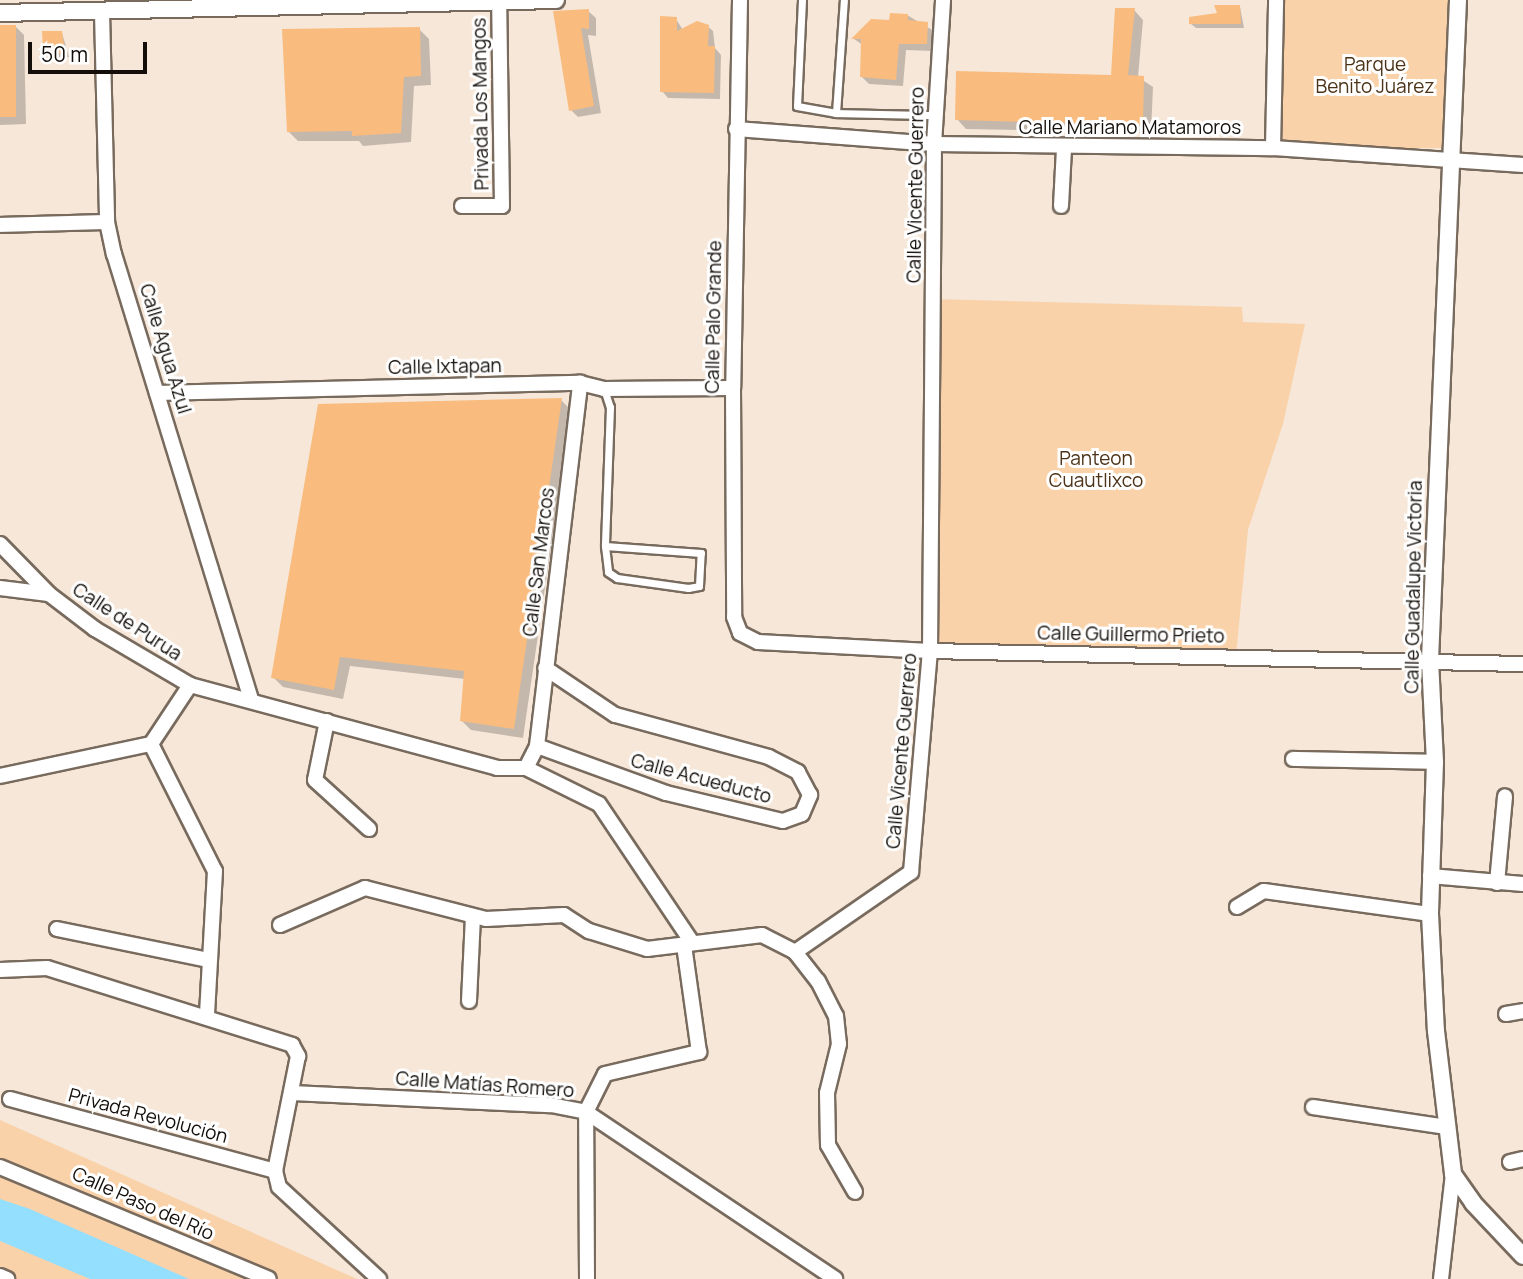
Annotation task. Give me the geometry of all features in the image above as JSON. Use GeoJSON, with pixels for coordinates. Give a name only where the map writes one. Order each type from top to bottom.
{"type":"FeatureCollection","features":[{"type":"Feature","properties":{"kind":"street"},"geometry":{"type":"LineString","coordinates":[[0,13],[102,6],[556,0]]}},
{"type":"Feature","properties":{"kind":"street","name":"Calle Palo Grande"},"geometry":{"type":"LineString","coordinates":[[740,0],[733,388],[734,617],[740,634]]}},
{"type":"Feature","properties":{"kind":"street","name":"Calle Vicente Guerrero"},"geometry":{"type":"LineString","coordinates":[[795,952],[911,872],[930,651],[934,144],[943,0]]}},
{"type":"Feature","properties":{"kind":"street"},"geometry":{"type":"LineString","coordinates":[[1273,148],[1276,0]]}},
{"type":"Feature","properties":{"kind":"street","name":"Calle Guadalupe Victoria"},"geometry":{"type":"LineString","coordinates":[[1441,1279],[1453,1174],[1430,914],[1435,762],[1430,660],[1458,0]]}},
{"type":"Feature","properties":{"kind":"street","name":"Privada Los Mangos"},"geometry":{"type":"LineString","coordinates":[[462,206],[502,206],[499,2]]}},
{"type":"Feature","properties":{"kind":"street","name":"Calle Agua Azul"},"geometry":{"type":"LineString","coordinates":[[102,6],[107,222],[251,700]]}},
{"type":"Feature","properties":{"kind":"street","name":"Calle Mariano Matamoros"},"geometry":{"type":"LineString","coordinates":[[736,129],[934,144],[1064,148],[1273,148],[1450,157],[1523,165]]}},
{"type":"Feature","properties":{"kind":"street"},"geometry":{"type":"LineString","coordinates":[[1061,206],[1064,148]]}},
{"type":"Feature","properties":{"kind":"street"},"geometry":{"type":"LineString","coordinates":[[0,225],[107,222]]}},
{"type":"Feature","properties":{"kind":"street","name":"Calle Ixtapan"},"geometry":{"type":"LineString","coordinates":[[157,393],[580,383],[604,389],[733,388]]}},
{"type":"Feature","properties":{"kind":"street","name":"Calle San Marcos"},"geometry":{"type":"LineString","coordinates":[[537,746],[580,383]]}},
{"type":"Feature","properties":{"kind":"street","name":"Calle de Purua"},"geometry":{"type":"LineString","coordinates":[[0,544],[49,594],[95,629],[190,685],[251,700]]}},
{"type":"Feature","properties":{"kind":"street"},"geometry":{"type":"LineString","coordinates":[[0,588],[49,594]]}},
{"type":"Feature","properties":{"kind":"street","name":"Calle Guillermo Prieto"},"geometry":{"type":"LineString","coordinates":[[740,634],[758,642],[930,651],[1523,664]]}},
{"type":"Feature","properties":{"kind":"street","name":"Calle Acueducto"},"geometry":{"type":"LineString","coordinates":[[537,746],[666,793],[783,821],[802,814],[810,795],[798,772],[769,757],[615,715],[545,668]]}},
{"type":"Feature","properties":{"kind":"street"},"geometry":{"type":"LineString","coordinates":[[0,776],[151,744],[190,685]]}},
{"type":"Feature","properties":{"kind":"street"},"geometry":{"type":"LineString","coordinates":[[251,700],[497,768],[526,768],[599,804],[688,943],[699,1052],[605,1074],[586,1112],[587,1279]]}},
{"type":"Feature","properties":{"kind":"street"},"geometry":{"type":"LineString","coordinates":[[327,721],[315,780],[369,829]]}},
{"type":"Feature","properties":{"kind":"street"},"geometry":{"type":"LineString","coordinates":[[151,744],[215,871],[207,1016]]}},
{"type":"Feature","properties":{"kind":"street"},"geometry":{"type":"LineString","coordinates":[[526,768],[537,746]]}},
{"type":"Feature","properties":{"kind":"street"},"geometry":{"type":"LineString","coordinates":[[1293,759],[1435,762]]}},
{"type":"Feature","properties":{"kind":"street"},"geometry":{"type":"LineString","coordinates":[[1497,883],[1506,796]]}},
{"type":"Feature","properties":{"kind":"street"},"geometry":{"type":"LineString","coordinates":[[1430,876],[1523,884]]}},
{"type":"Feature","properties":{"kind":"street"},"geometry":{"type":"LineString","coordinates":[[280,925],[365,888],[473,917],[555,914],[589,931],[647,949],[762,935],[795,952],[818,981],[836,1016],[839,1044],[827,1093],[828,1145],[855,1192]]}},
{"type":"Feature","properties":{"kind":"street"},"geometry":{"type":"LineString","coordinates":[[1237,907],[1264,891],[1430,914]]}},
{"type":"Feature","properties":{"kind":"street"},"geometry":{"type":"LineString","coordinates":[[469,1001],[473,917]]}},
{"type":"Feature","properties":{"kind":"street"},"geometry":{"type":"LineString","coordinates":[[57,929],[208,960]]}},
{"type":"Feature","properties":{"kind":"street"},"geometry":{"type":"LineString","coordinates":[[0,970],[47,968],[207,1016],[292,1045],[298,1056],[275,1171],[279,1188],[379,1279]]}},
{"type":"Feature","properties":{"kind":"street"},"geometry":{"type":"LineString","coordinates":[[1506,1014],[1523,1011]]}},
{"type":"Feature","properties":{"kind":"street","name":"Calle Matías Romero"},"geometry":{"type":"LineString","coordinates":[[292,1093],[551,1105],[586,1112],[835,1279]]}},
{"type":"Feature","properties":{"kind":"street","name":"Privada Revolución"},"geometry":{"type":"LineString","coordinates":[[10,1099],[275,1171]]}},
{"type":"Feature","properties":{"kind":"street"},"geometry":{"type":"LineString","coordinates":[[1313,1107],[1447,1127]]}},
{"type":"Feature","properties":{"kind":"street","name":"Calle Paso del Río"},"geometry":{"type":"LineString","coordinates":[[0,1167],[270,1279]]}},
{"type":"Feature","properties":{"kind":"street","name":"Calle Guadalupe Victoria"},"geometry":{"type":"LineString","coordinates":[[1453,1174],[1472,1203],[1523,1256]]}},
{"type":"Feature","properties":{"kind":"street"},"geometry":{"type":"LineString","coordinates":[[0,1276],[7,1279]]}},
{"type":"Feature","properties":{"kind":"lane"},"geometry":{"type":"LineString","coordinates":[[802,0],[797,106],[836,113],[935,115]]}},
{"type":"Feature","properties":{"kind":"lane"},"geometry":{"type":"LineString","coordinates":[[836,113],[844,0]]}},
{"type":"Feature","properties":{"kind":"lane"},"geometry":{"type":"LineString","coordinates":[[604,389],[610,407],[605,546],[608,572],[617,578],[688,589],[699,586],[701,553],[605,546]]}},
{"type":"Feature","properties":{"kind":"green space","name":"Parque Benito Juárez"},"geometry":{"type":"Polygon","coordinates":[[[1276,0],[1458,0],[1458,148],[1276,148],[1276,0]]]}},
{"type":"Feature","properties":{"kind":"green space","name":"Panteon Cuautlixco"},"geometry":{"type":"Polygon","coordinates":[[[932,299],[1242,307],[1243,322],[1305,324],[1283,424],[1248,530],[1236,656],[930,651],[932,299]]]}},
{"type":"Feature","properties":{"kind":"green space"},"geometry":{"type":"Polygon","coordinates":[[[0,1120],[357,1279],[0,1279],[0,1120]]]}},
{"type":"Feature","properties":{"kind":"water"},"geometry":{"type":"Polygon","coordinates":[[[0,1199],[30,1209],[189,1279],[90,1279],[0,1241],[0,1199]]]}},
{"type":"Feature","properties":{"kind":"building"},"geometry":{"type":"Polygon","coordinates":[[[1214,5],[1240,5],[1241,24],[1189,24],[1189,17],[1217,13],[1214,5]]]}},
{"type":"Feature","properties":{"kind":"building"},"geometry":{"type":"Polygon","coordinates":[[[1115,8],[1135,8],[1128,75],[1144,76],[1143,125],[955,120],[956,71],[1111,75],[1115,8]]]}},
{"type":"Feature","properties":{"kind":"building"},"geometry":{"type":"Polygon","coordinates":[[[589,9],[589,29],[581,28],[594,106],[569,111],[553,11],[589,9]]]}},
{"type":"Feature","properties":{"kind":"building"},"geometry":{"type":"Polygon","coordinates":[[[890,13],[908,14],[908,20],[928,22],[927,44],[899,44],[896,80],[860,77],[861,39],[851,39],[871,19],[889,20],[890,13]]]}},
{"type":"Feature","properties":{"kind":"building"},"geometry":{"type":"Polygon","coordinates":[[[660,16],[677,17],[677,31],[697,21],[709,25],[708,46],[715,46],[714,93],[660,92],[660,16]]]}},
{"type":"Feature","properties":{"kind":"building"},"geometry":{"type":"Polygon","coordinates":[[[0,25],[16,25],[16,117],[0,117],[0,25]]]}},
{"type":"Feature","properties":{"kind":"building"},"geometry":{"type":"Polygon","coordinates":[[[420,27],[421,76],[404,77],[401,133],[352,136],[352,131],[287,132],[282,29],[420,27]]]}},
{"type":"Feature","properties":{"kind":"building"},"geometry":{"type":"Polygon","coordinates":[[[42,31],[62,31],[65,53],[43,53],[42,31]]]}},
{"type":"Feature","properties":{"kind":"building"},"geometry":{"type":"Polygon","coordinates":[[[562,398],[514,729],[460,721],[464,671],[340,657],[334,690],[271,678],[318,404],[562,398]]]}}]}
